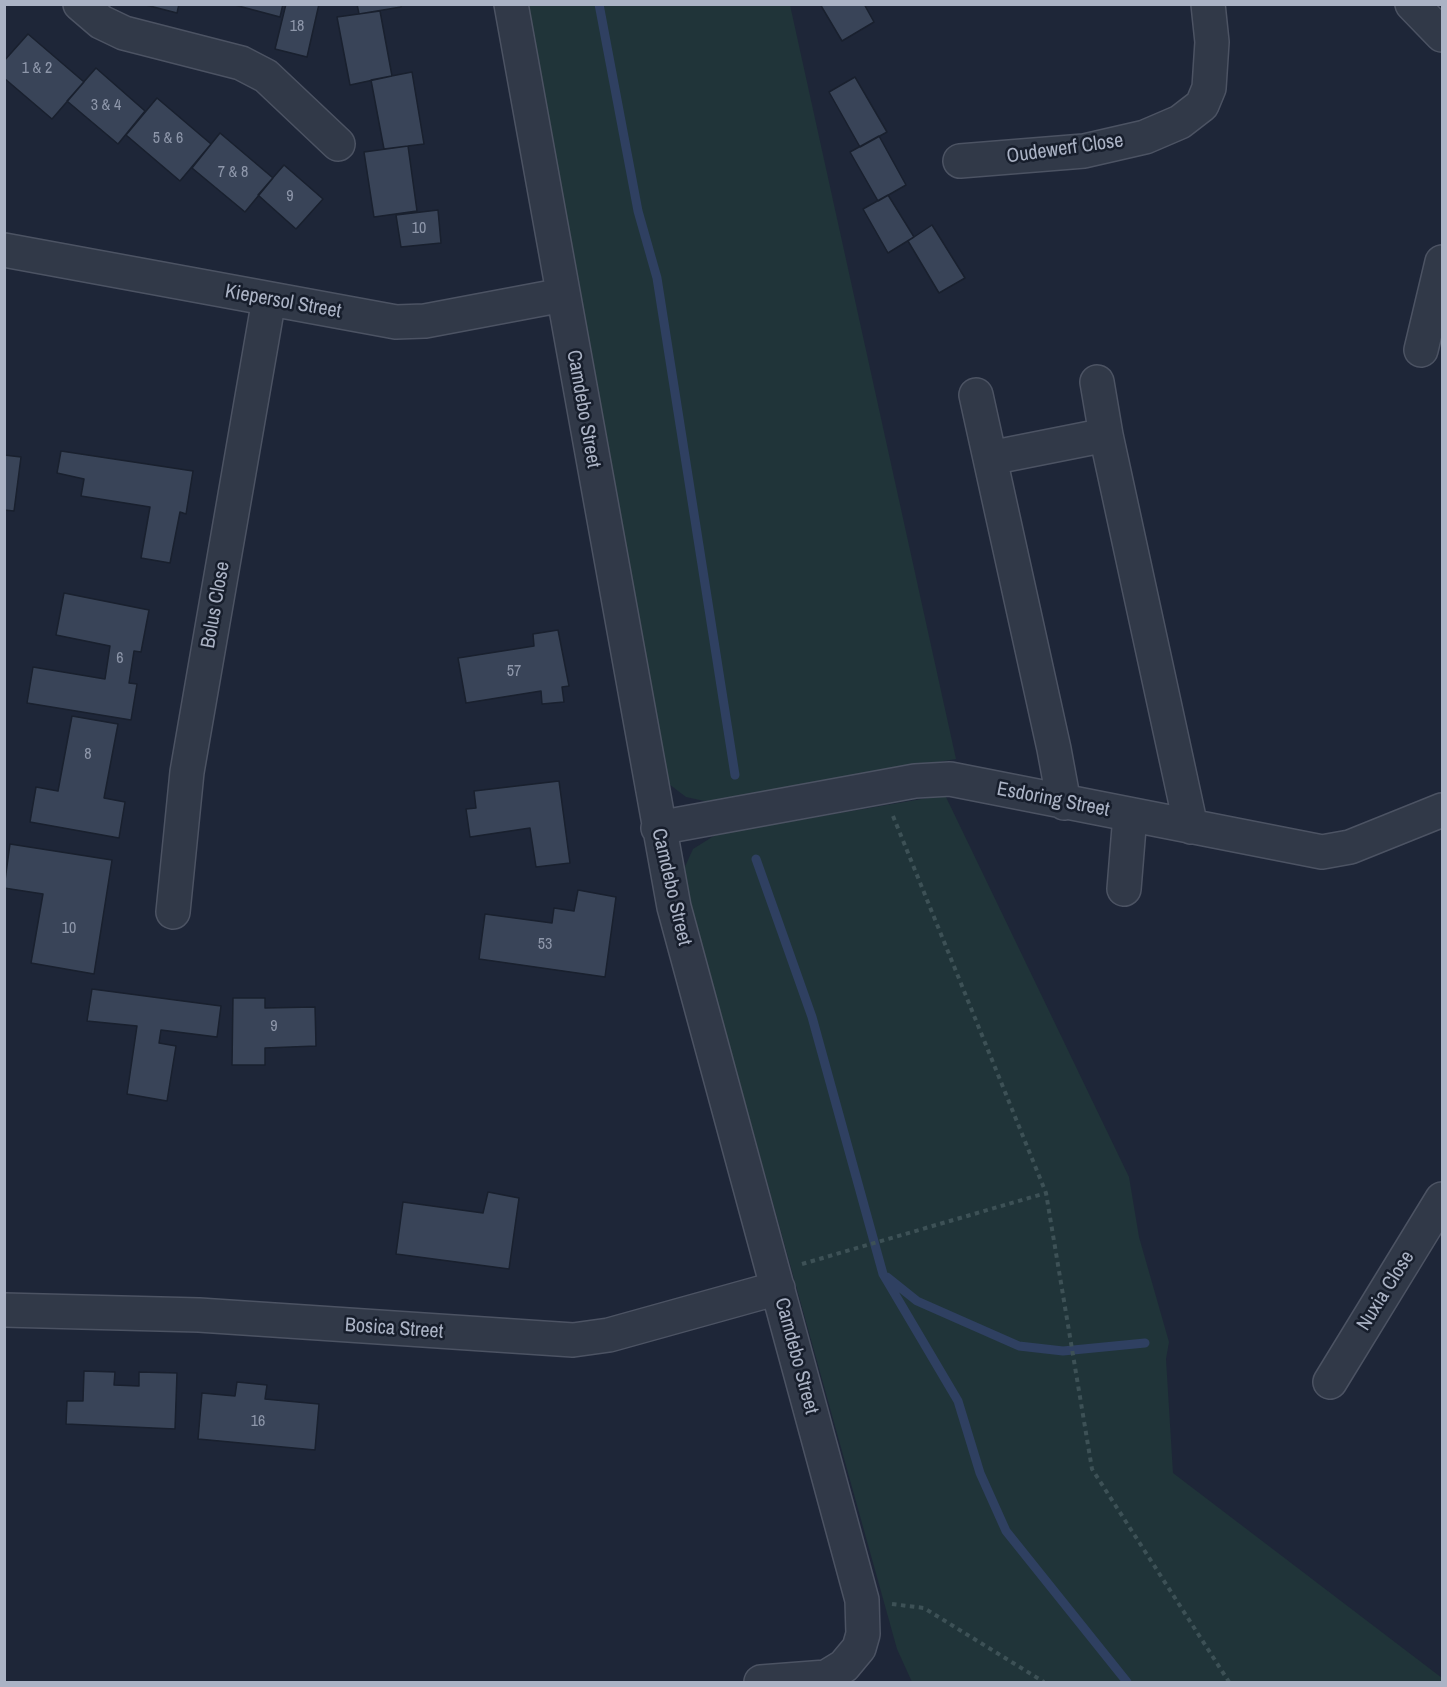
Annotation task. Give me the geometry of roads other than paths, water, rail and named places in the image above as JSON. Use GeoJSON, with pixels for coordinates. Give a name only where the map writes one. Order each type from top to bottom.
{"type":"FeatureCollection","features":[{"type":"Feature","properties":{"kind":"street"},"geometry":{"type":"LineString","coordinates":[[80,4],[101,22],[124,33],[241,63],[266,76],[338,144]]}},
{"type":"Feature","properties":{"kind":"street","name":"Camdebo Street"},"geometry":{"type":"LineString","coordinates":[[511,4],[674,907],[862,1600],[863,1634],[858,1648],[844,1666],[826,1677],[761,1683]]}},
{"type":"Feature","properties":{"kind":"street","name":"Oudewerf Close"},"geometry":{"type":"LineString","coordinates":[[960,162],[1084,151],[1145,137],[1180,122],[1202,105],[1209,88],[1212,42],[1208,4]]}},
{"type":"Feature","properties":{"kind":"street"},"geometry":{"type":"LineString","coordinates":[[1412,4],[1443,35]]}},
{"type":"Feature","properties":{"kind":"street","name":"Kiepersol Street"},"geometry":{"type":"LineString","coordinates":[[4,250],[381,320],[411,322],[563,295]]}},
{"type":"Feature","properties":{"kind":"street"},"geometry":{"type":"LineString","coordinates":[[1421,350],[1443,262]]}},
{"type":"Feature","properties":{"kind":"street","name":"Bolus Close"},"geometry":{"type":"LineString","coordinates":[[173,912],[187,772],[269,299]]}},
{"type":"Feature","properties":{"kind":"street"},"geometry":{"type":"LineString","coordinates":[[1097,382],[1106,435],[1191,827]]}},
{"type":"Feature","properties":{"kind":"street"},"geometry":{"type":"LineString","coordinates":[[976,395],[1064,802]]}},
{"type":"Feature","properties":{"kind":"street"},"geometry":{"type":"LineString","coordinates":[[990,458],[1106,435]]}},
{"type":"Feature","properties":{"kind":"street","name":"Esdoring Street"},"geometry":{"type":"LineString","coordinates":[[658,828],[881,787],[950,779],[1322,852],[1350,847],[1443,810]]}},
{"type":"Feature","properties":{"kind":"street"},"geometry":{"type":"LineString","coordinates":[[1124,889],[1130,815]]}},
{"type":"Feature","properties":{"kind":"street","name":"Nuxia Close"},"geometry":{"type":"LineString","coordinates":[[1330,1382],[1443,1199]]}},
{"type":"Feature","properties":{"kind":"street","name":"Bosica Street"},"geometry":{"type":"LineString","coordinates":[[4,1310],[199,1315],[573,1340],[609,1335],[775,1280]]}},
{"type":"Feature","properties":{"kind":"waterway"},"geometry":{"type":"LineString","coordinates":[[599,4],[638,211],[657,278],[735,775]]}},
{"type":"Feature","properties":{"kind":"waterway"},"geometry":{"type":"LineString","coordinates":[[756,859],[812,1017],[883,1274],[958,1401],[980,1473],[1006,1531],[1127,1682]]}},
{"type":"Feature","properties":{"kind":"waterway"},"geometry":{"type":"LineString","coordinates":[[887,1277],[917,1301],[1019,1346],[1063,1351],[1145,1343]]}}]}
